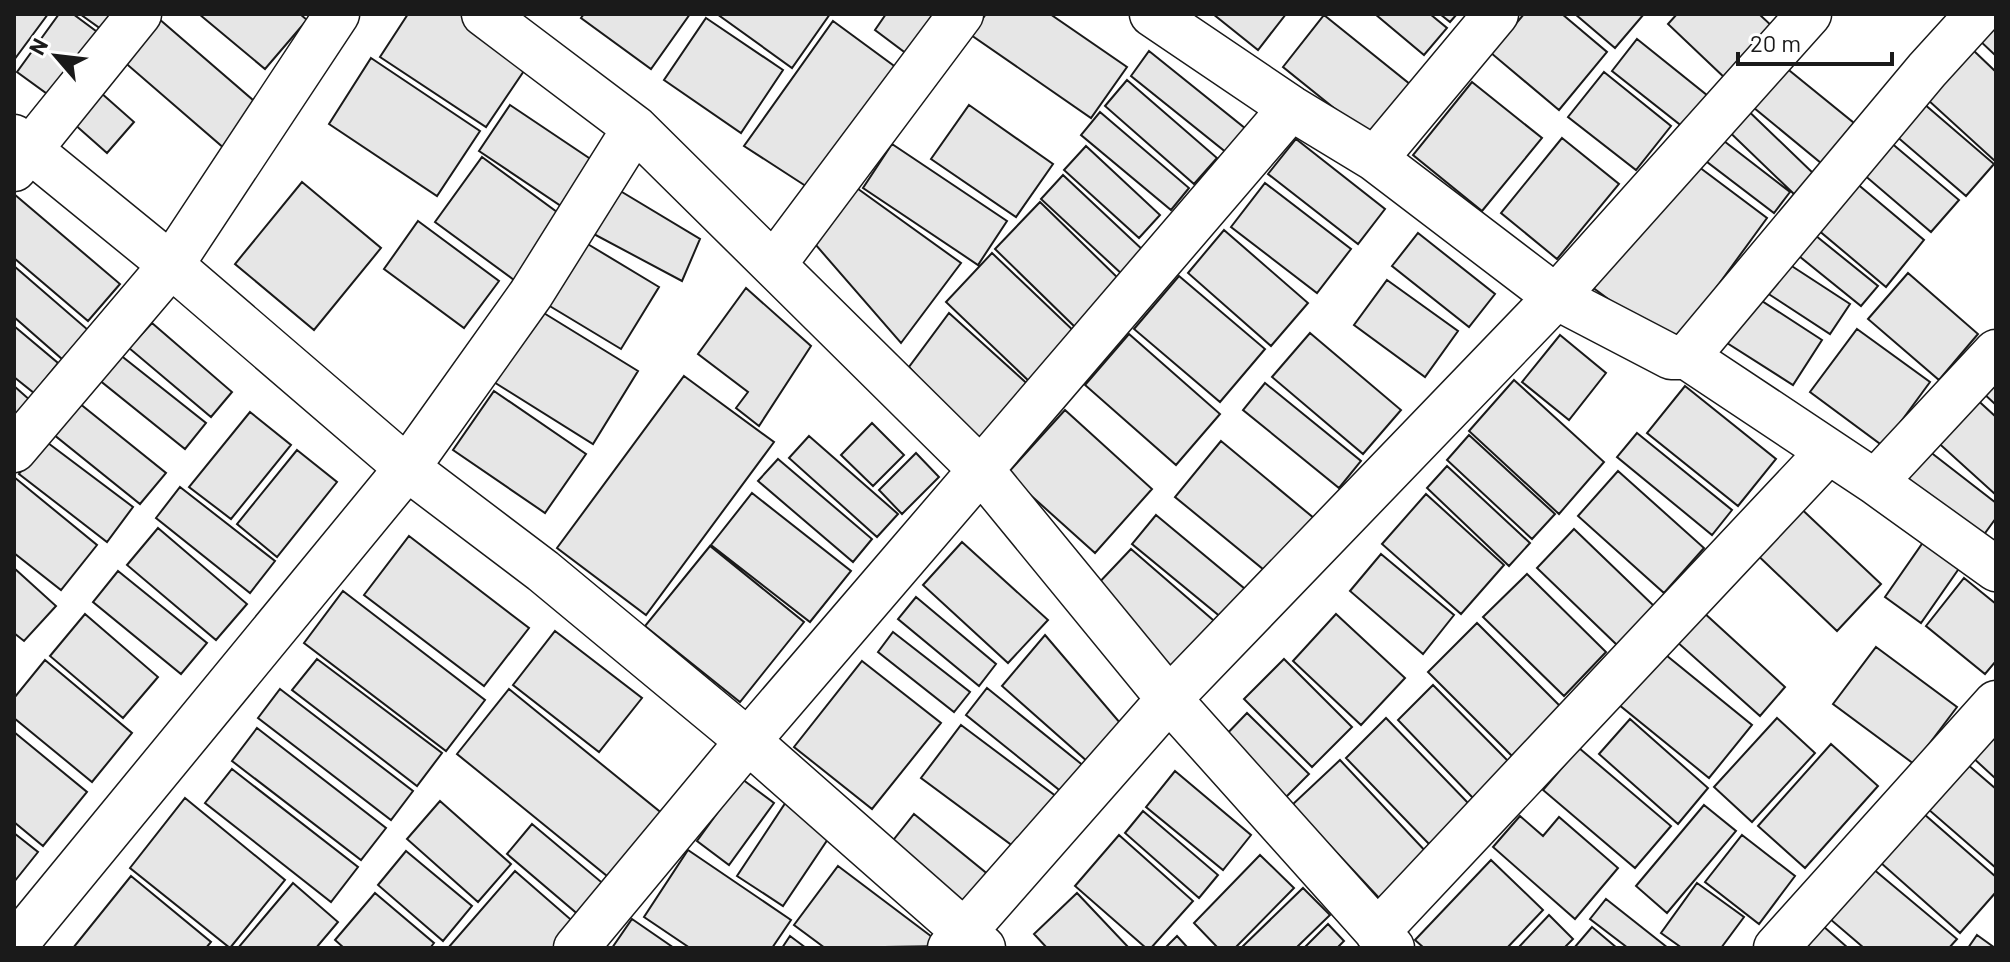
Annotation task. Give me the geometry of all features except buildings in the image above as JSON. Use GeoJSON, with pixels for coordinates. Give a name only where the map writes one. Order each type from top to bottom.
{"type":"FeatureCollection","features":[{"type":"Feature","properties":{"kind":"street"},"geometry":{"type":"LineString","coordinates":[[139,14],[20,152],[171,265],[407,468],[543,571],[748,741],[966,943],[1169,699],[1556,297],[1809,14]]}},
{"type":"Feature","properties":{"kind":"street"},"geometry":{"type":"LineString","coordinates":[[14,450],[171,265],[337,14]]}},
{"type":"Feature","properties":{"kind":"street"},"geometry":{"type":"LineString","coordinates":[[484,14],[635,128],[982,471],[1169,699],[1385,940],[1828,452]]}},
{"type":"Feature","properties":{"kind":"street"},"geometry":{"type":"LineString","coordinates":[[774,264],[961,14]]}},
{"type":"Feature","properties":{"kind":"street"},"geometry":{"type":"LineString","coordinates":[[1152,14],[1291,108],[1375,159],[1556,297],[1671,357],[1687,357],[1875,482],[1996,569]]}},
{"type":"Feature","properties":{"kind":"street"},"geometry":{"type":"LineString","coordinates":[[1375,159],[1496,14]]}},
{"type":"Feature","properties":{"kind":"street"},"geometry":{"type":"LineString","coordinates":[[1687,357],[1927,70],[1978,14]]}},
{"type":"Feature","properties":{"kind":"street"},"geometry":{"type":"LineString","coordinates":[[576,948],[748,741],[1291,108]]}},
{"type":"Feature","properties":{"kind":"street"},"geometry":{"type":"LineString","coordinates":[[14,946],[407,468],[531,294],[635,128]]}},
{"type":"Feature","properties":{"kind":"street"},"geometry":{"type":"LineString","coordinates":[[1875,482],[1996,352]]}},
{"type":"Feature","properties":{"kind":"street"},"geometry":{"type":"LineString","coordinates":[[1776,948],[1996,703]]}}]}
